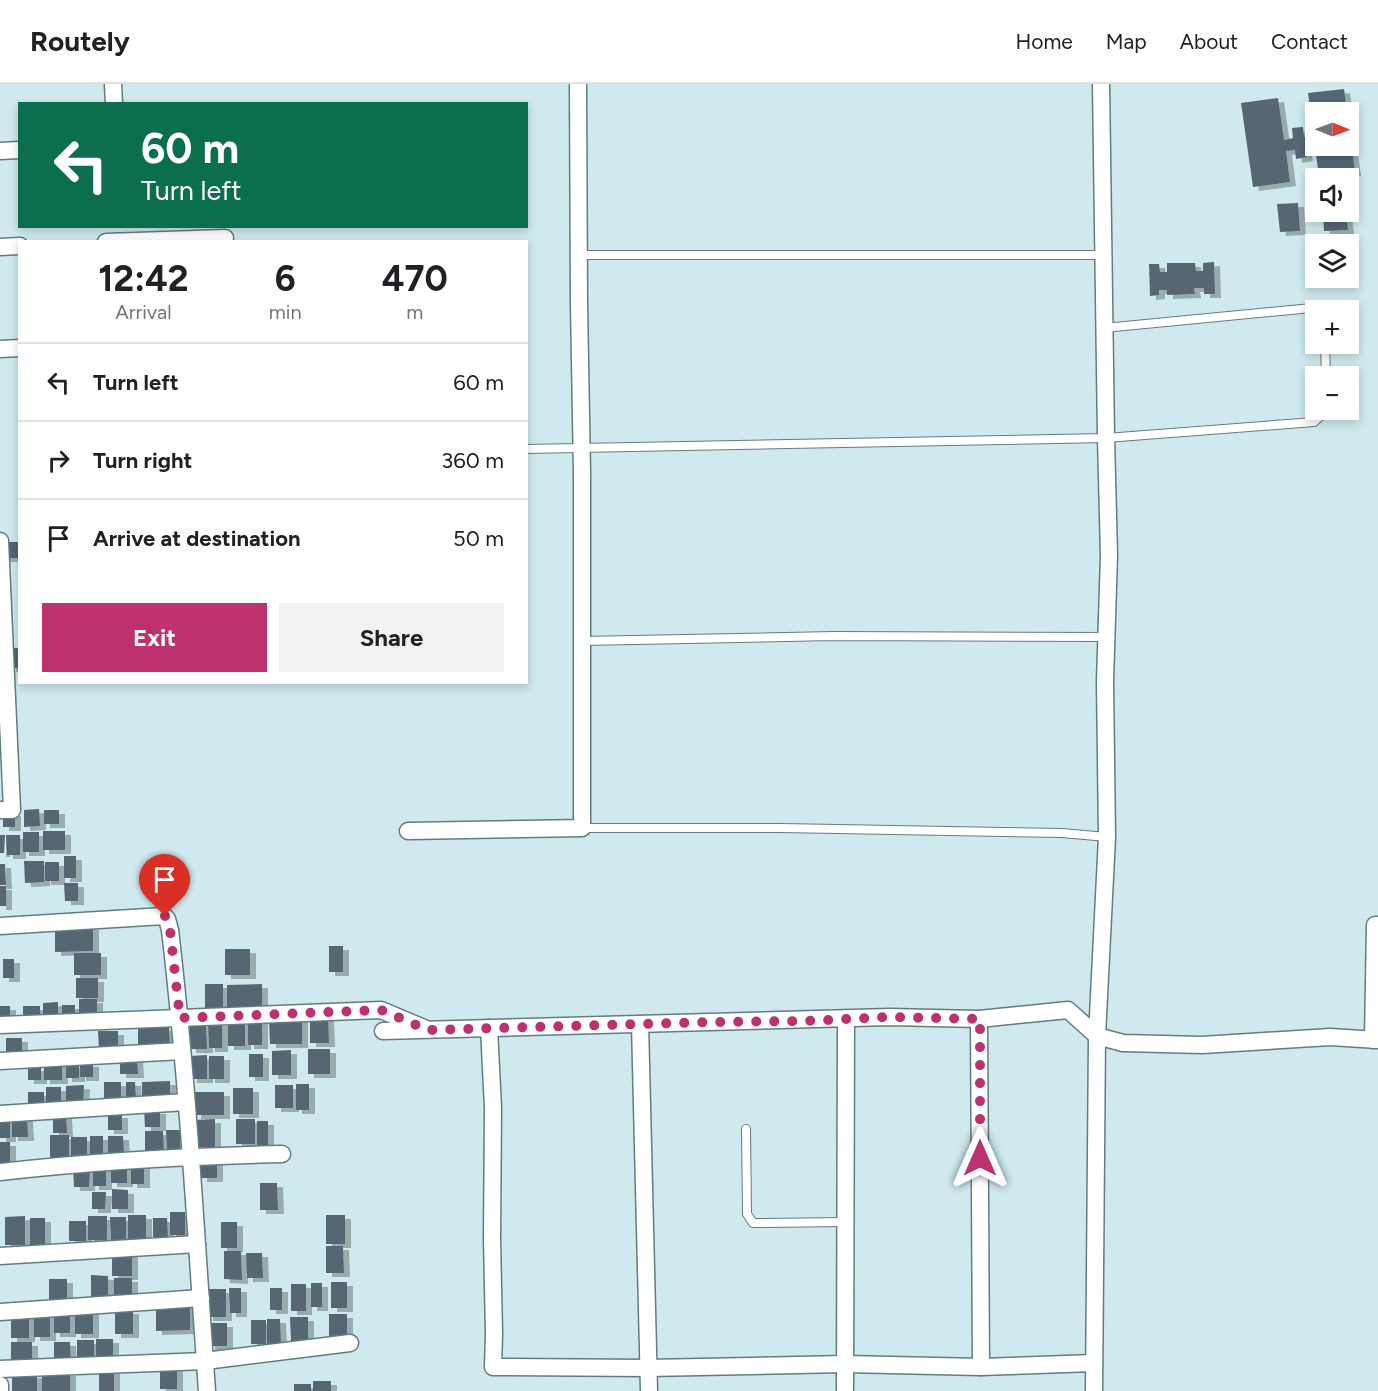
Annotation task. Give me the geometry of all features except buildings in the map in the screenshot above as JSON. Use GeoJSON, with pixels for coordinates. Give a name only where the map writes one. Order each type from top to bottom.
{"type":"FeatureCollection","features":[{"type":"Feature","properties":{"kind":"street"},"geometry":{"type":"LineString","coordinates":[[113,84],[114,102]]}},
{"type":"Feature","properties":{"kind":"street"},"geometry":{"type":"LineString","coordinates":[[408,831],[582,828],[582,449],[578,84]]}},
{"type":"Feature","properties":{"kind":"street"},"geometry":{"type":"LineString","coordinates":[[1094,1391],[1096,1036],[1107,837],[1106,681],[1109,555],[1101,84]]}},
{"type":"Feature","properties":{"kind":"street"},"geometry":{"type":"LineString","coordinates":[[0,151],[18,150]]}},
{"type":"Feature","properties":{"kind":"street"},"geometry":{"type":"LineString","coordinates":[[118,238],[225,238]]}},
{"type":"Feature","properties":{"kind":"street"},"geometry":{"type":"LineString","coordinates":[[0,247],[18,246]]}},
{"type":"Feature","properties":{"kind":"street"},"geometry":{"type":"LineString","coordinates":[[0,349],[18,348]]}},
{"type":"Feature","properties":{"kind":"street"},"geometry":{"type":"LineString","coordinates":[[0,541],[12,810],[0,810]]}},
{"type":"Feature","properties":{"kind":"street"},"geometry":{"type":"LineString","coordinates":[[0,926],[164,916],[170,930],[180,1018],[207,1391]]}},
{"type":"Feature","properties":{"kind":"street"},"geometry":{"type":"LineString","coordinates":[[383,1031],[889,1017],[980,1019],[1068,1010],[1096,1036],[1124,1043],[1202,1045],[1330,1037],[1376,1040],[1376,925],[1378,925]]}},
{"type":"Feature","properties":{"kind":"street"},"geometry":{"type":"LineString","coordinates":[[0,1025],[381,1010],[428,1030]]}},
{"type":"Feature","properties":{"kind":"street"},"geometry":{"type":"LineString","coordinates":[[845,1391],[846,1019]]}},
{"type":"Feature","properties":{"kind":"street"},"geometry":{"type":"LineString","coordinates":[[980,1019],[981,1367]]}},
{"type":"Feature","properties":{"kind":"street"},"geometry":{"type":"LineString","coordinates":[[640,1024],[649,1391]]}},
{"type":"Feature","properties":{"kind":"street"},"geometry":{"type":"LineString","coordinates":[[489,1028],[493,1108],[493,1367],[648,1368],[845,1364],[981,1367],[1094,1363]]}},
{"type":"Feature","properties":{"kind":"street"},"geometry":{"type":"LineString","coordinates":[[0,1060],[182,1051]]}},
{"type":"Feature","properties":{"kind":"street"},"geometry":{"type":"LineString","coordinates":[[0,1114],[186,1102]]}},
{"type":"Feature","properties":{"kind":"street"},"geometry":{"type":"LineString","coordinates":[[0,1172],[63,1164],[191,1156],[282,1154]]}},
{"type":"Feature","properties":{"kind":"street"},"geometry":{"type":"LineString","coordinates":[[0,1256],[197,1245]]}},
{"type":"Feature","properties":{"kind":"street"},"geometry":{"type":"LineString","coordinates":[[0,1312],[201,1298]]}},
{"type":"Feature","properties":{"kind":"street"},"geometry":{"type":"LineString","coordinates":[[0,1369],[205,1361],[350,1343]]}},
{"type":"Feature","properties":{"kind":"street"},"geometry":{"type":"LineString","coordinates":[[0,1385],[0,1391]]}},
{"type":"Feature","properties":{"kind":"lane"},"geometry":{"type":"LineString","coordinates":[[579,255],[1103,255]]}},
{"type":"Feature","properties":{"kind":"lane"},"geometry":{"type":"LineString","coordinates":[[1104,328],[1305,309]]}},
{"type":"Feature","properties":{"kind":"lane"},"geometry":{"type":"LineString","coordinates":[[528,449],[1106,438],[1314,422],[1316,420]]}},
{"type":"Feature","properties":{"kind":"lane"},"geometry":{"type":"LineString","coordinates":[[582,641],[834,636],[1107,637]]}},
{"type":"Feature","properties":{"kind":"lane"},"geometry":{"type":"LineString","coordinates":[[582,828],[792,828],[1062,833],[1107,837]]}},
{"type":"Feature","properties":{"kind":"lane"},"geometry":{"type":"LineString","coordinates":[[746,1129],[747,1214],[753,1223],[846,1222]]}},
{"type":"Feature","properties":{"kind":"route"},"geometry":{"type":"LineString","coordinates":[[165,916],[170,930],[180,1018],[381,1010],[428,1030],[889,1017],[980,1019],[980,1158]]}}]}
